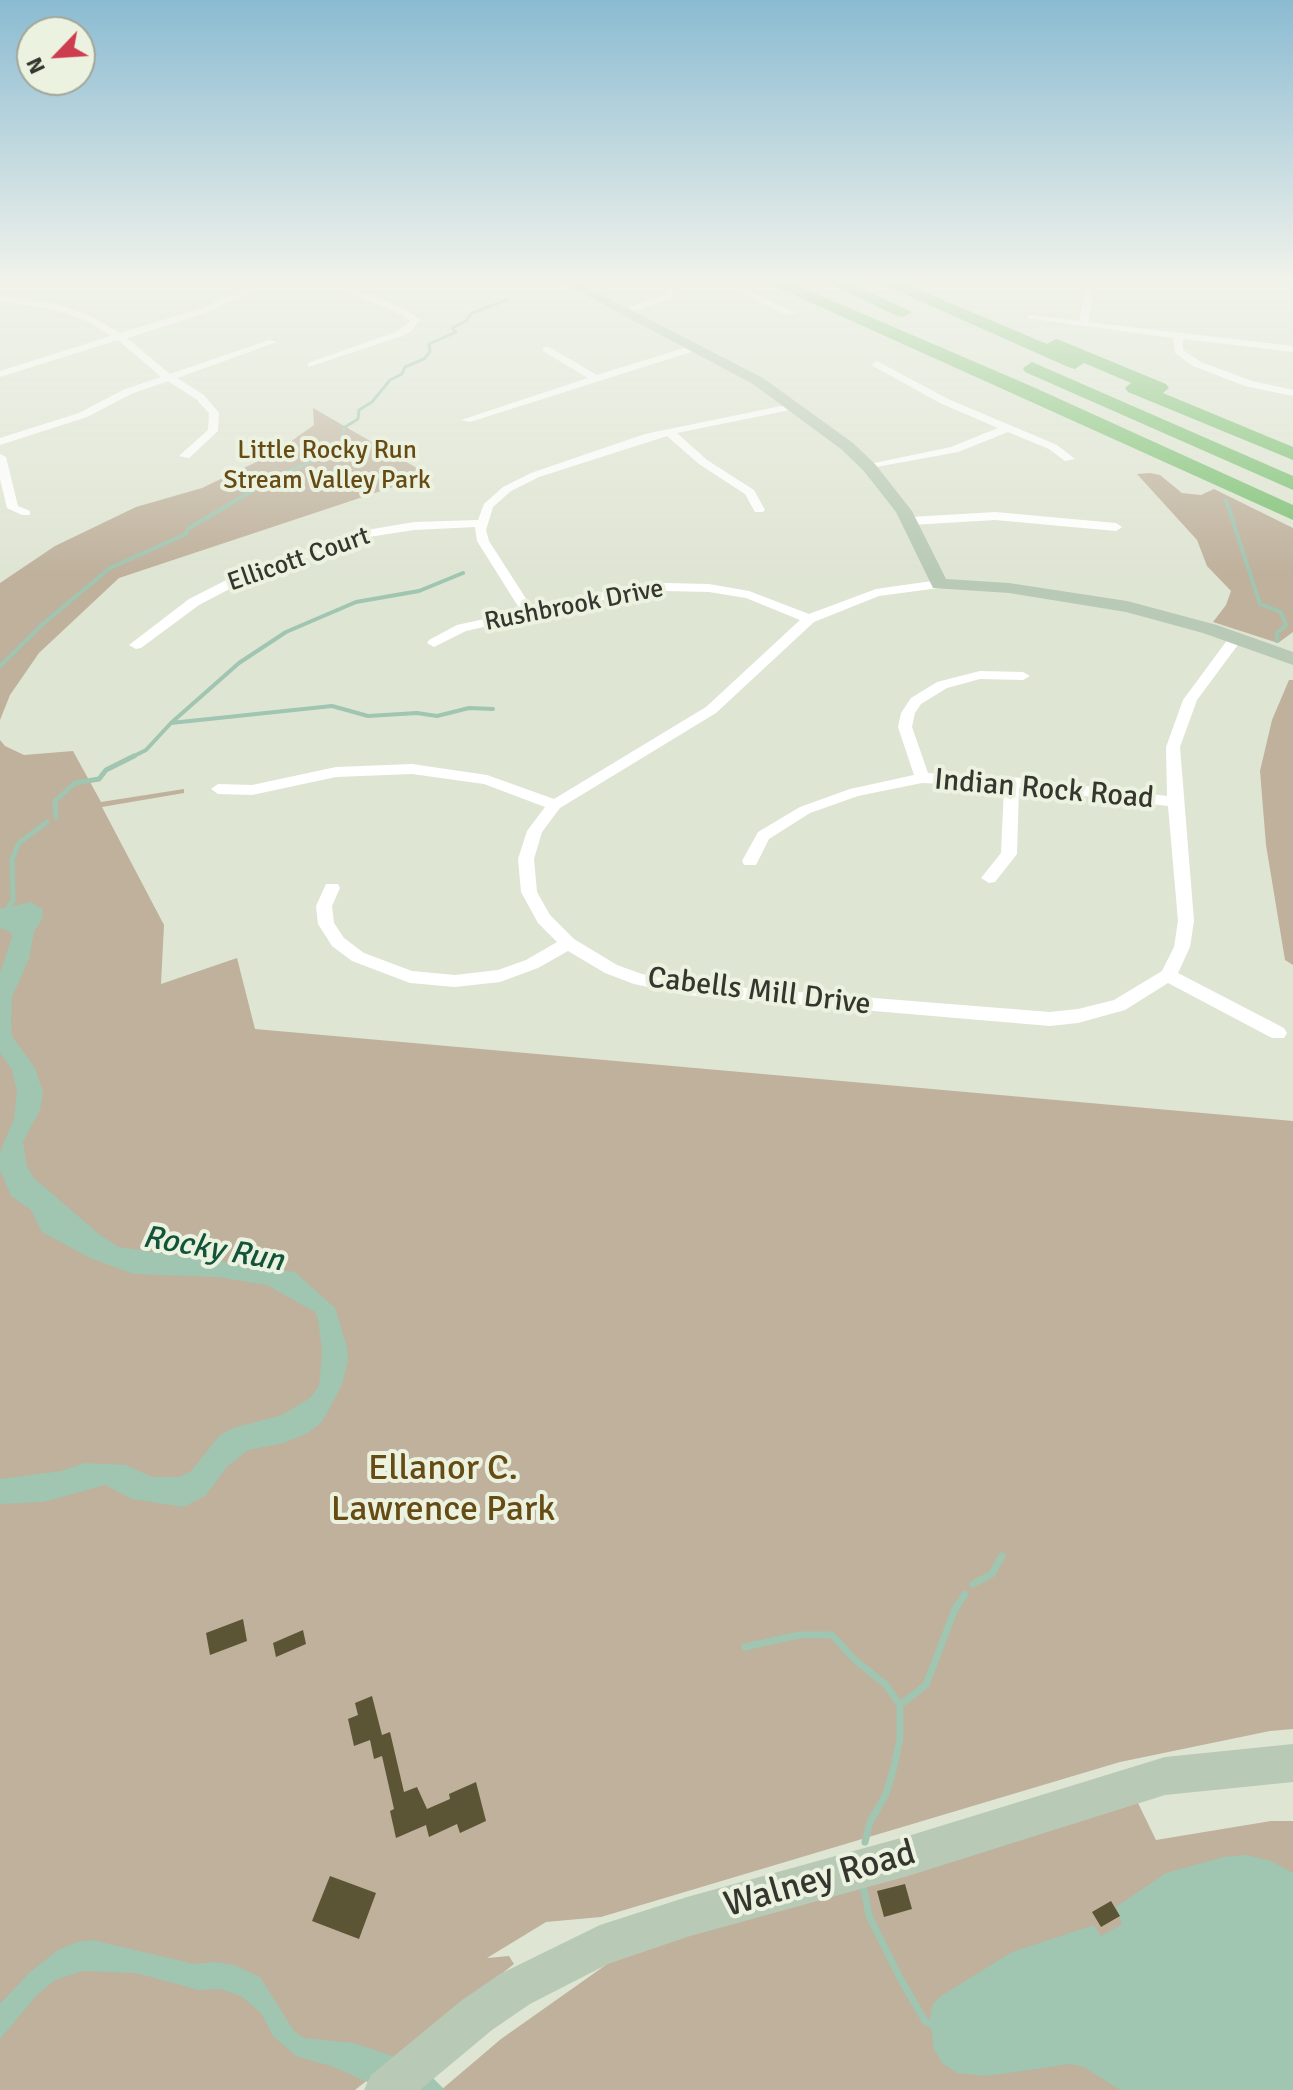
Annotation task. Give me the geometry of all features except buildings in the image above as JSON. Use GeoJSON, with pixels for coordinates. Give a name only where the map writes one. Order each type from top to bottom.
{"type":"FeatureCollection","features":[{"type":"Feature","properties":{"kind":"highway"},"geometry":{"type":"LineString","coordinates":[[995,378],[1293,513]]}},
{"type":"Feature","properties":{"kind":"highway"},"geometry":{"type":"LineString","coordinates":[[1022,378],[1093,407]]}},
{"type":"Feature","properties":{"kind":"highway"},"geometry":{"type":"LineString","coordinates":[[1026,378],[1293,498]]}},
{"type":"Feature","properties":{"kind":"highway"},"geometry":{"type":"LineString","coordinates":[[1053,378],[1293,484]]}},
{"type":"Feature","properties":{"kind":"highway"},"geometry":{"type":"LineString","coordinates":[[1112,378],[1293,454]]}},
{"type":"Feature","properties":{"kind":"highway"},"geometry":{"type":"LineString","coordinates":[[1136,378],[1293,443]]}},
{"type":"Feature","properties":{"kind":"street"},"geometry":{"type":"LineString","coordinates":[[0,442],[83,415],[127,392],[168,378]]}},
{"type":"Feature","properties":{"kind":"street"},"geometry":{"type":"LineString","coordinates":[[171,378],[200,397],[214,413],[213,431],[185,456]]}},
{"type":"Feature","properties":{"kind":"street"},"geometry":{"type":"LineString","coordinates":[[466,420],[601,378]]}},
{"type":"Feature","properties":{"kind":"street"},"geometry":{"type":"LineString","coordinates":[[751,378],[796,406],[869,467],[911,521],[939,584]]}},
{"type":"Feature","properties":{"kind":"street"},"geometry":{"type":"LineString","coordinates":[[902,378],[1005,429],[1053,447],[1069,459]]}},
{"type":"Feature","properties":{"kind":"street"},"geometry":{"type":"LineString","coordinates":[[1232,378],[1257,387],[1293,393]]}},
{"type":"Feature","properties":{"kind":"street"},"geometry":{"type":"LineString","coordinates":[[529,613],[483,541],[480,523],[496,497],[518,483],[669,432],[796,406]]}},
{"type":"Feature","properties":{"kind":"street"},"geometry":{"type":"LineString","coordinates":[[869,467],[954,450],[1005,429]]}},
{"type":"Feature","properties":{"kind":"street"},"geometry":{"type":"LineString","coordinates":[[669,432],[703,462],[750,492],[759,510]]}},
{"type":"Feature","properties":{"kind":"street"},"geometry":{"type":"LineString","coordinates":[[0,457],[13,508],[26,513]]}},
{"type":"Feature","properties":{"kind":"street"},"geometry":{"type":"LineString","coordinates":[[911,521],[995,516],[1116,527]]}},
{"type":"Feature","properties":{"kind":"street","name":"Ellicott Court"},"geometry":{"type":"LineString","coordinates":[[136,645],[194,602],[256,570],[367,534],[414,526],[480,523]]}},
{"type":"Feature","properties":{"kind":"street","name":"Cabells Mill Drive"},"geometry":{"type":"LineString","coordinates":[[1168,975],[1136,997],[1100,1012],[1050,1019],[671,987],[625,975],[568,943],[544,919],[533,901],[525,870],[528,849],[535,831],[555,805],[711,710],[809,619],[838,605],[876,593],[939,584],[1009,588],[1089,599],[1169,617],[1293,659]]}},
{"type":"Feature","properties":{"kind":"street","name":"Rushbrook Drive"},"geometry":{"type":"LineString","coordinates":[[434,643],[462,628],[626,591],[688,587],[749,595],[809,619]]}},
{"type":"Feature","properties":{"kind":"street"},"geometry":{"type":"LineString","coordinates":[[1236,638],[1190,700],[1182,716],[1172,756],[1186,921],[1182,947],[1168,975],[1278,1033]]}},
{"type":"Feature","properties":{"kind":"street"},"geometry":{"type":"LineString","coordinates":[[922,778],[905,727],[908,713],[916,701],[942,685],[980,675],[1023,676]]}},
{"type":"Feature","properties":{"kind":"street"},"geometry":{"type":"LineString","coordinates":[[218,789],[252,790],[336,772],[412,769],[487,780],[555,805]]}},
{"type":"Feature","properties":{"kind":"street","name":"Indian Rock Road"},"geometry":{"type":"LineString","coordinates":[[750,861],[763,836],[805,810],[855,792],[922,778],[1012,782],[1175,802]]}},
{"type":"Feature","properties":{"kind":"street"},"geometry":{"type":"LineString","coordinates":[[989,878],[1009,854],[1012,782]]}},
{"type":"Feature","properties":{"kind":"street"},"geometry":{"type":"LineString","coordinates":[[332,888],[324,906],[326,924],[338,942],[358,957],[410,977],[455,981],[500,976],[532,964],[568,943]]}},
{"type":"Feature","properties":{"kind":"street","name":"Walney Road"},"geometry":{"type":"LineString","coordinates":[[386,2090],[434,2049],[515,1989],[600,1946],[687,1917],[908,1856],[1165,1776],[1293,1763]]}},
{"type":"Feature","properties":{"kind":"green space","name":"Little Rocky Run Stream Valley Park"},"geometry":{"type":"Polygon","coordinates":[[[313,408],[429,475],[119,578],[39,653],[10,695],[0,720],[0,583],[55,546],[136,507],[202,488],[273,454],[314,425],[313,408]]]}},
{"type":"Feature","properties":{"kind":"green space"},"geometry":{"type":"Polygon","coordinates":[[[1137,474],[1160,475],[1182,493],[1201,495],[1214,489],[1293,528],[1293,632],[1278,643],[1213,622],[1226,605],[1231,591],[1207,566],[1197,540],[1137,474]]]}},
{"type":"Feature","properties":{"kind":"green space"},"geometry":{"type":"Polygon","coordinates":[[[1289,680],[1293,680],[1293,965],[1285,960],[1266,845],[1260,771],[1272,720],[1289,680]]]}},
{"type":"Feature","properties":{"kind":"green space","name":"Ellanor C. Lawrence Park"},"geometry":{"type":"Polygon","coordinates":[[[0,740],[5,746],[24,755],[73,751],[101,802],[184,789],[184,793],[102,807],[164,925],[161,984],[237,958],[255,1029],[1293,1121],[1293,1729],[1120,1762],[601,1917],[546,1922],[487,1958],[509,1956],[514,1964],[355,2090],[0,2090],[0,740]]]}},
{"type":"Feature","properties":{"kind":"green space"},"geometry":{"type":"Polygon","coordinates":[[[1137,1801],[1156,1840],[1271,1821],[1293,1821],[1293,2090],[441,2090],[501,2039],[620,1955],[1137,1801]]]}},
{"type":"Feature","properties":{"kind":"shaded area"},"geometry":{"type":"Polygon","coordinates":[[[31,902],[43,910],[42,919],[34,932],[29,959],[12,997],[11,1023],[12,1036],[35,1068],[43,1092],[40,1110],[23,1142],[27,1167],[34,1178],[100,1235],[119,1247],[295,1272],[335,1308],[347,1347],[348,1360],[342,1385],[322,1422],[308,1433],[284,1443],[248,1450],[227,1467],[205,1496],[184,1507],[132,1499],[105,1485],[43,1502],[0,1504],[0,1479],[61,1471],[85,1463],[126,1465],[152,1477],[180,1477],[191,1471],[220,1435],[233,1428],[282,1415],[310,1398],[319,1386],[322,1352],[315,1312],[267,1285],[218,1277],[134,1274],[90,1258],[42,1232],[31,1210],[11,1196],[0,1170],[0,1152],[14,1119],[17,1091],[12,1070],[0,1053],[0,973],[12,937],[10,932],[0,928],[0,909],[31,902]]]}},
{"type":"Feature","properties":{"kind":"shaded area"},"geometry":{"type":"Polygon","coordinates":[[[1246,1855],[1271,1861],[1293,1873],[1293,2090],[1120,2090],[1084,2067],[1070,2064],[987,2076],[957,2073],[942,2063],[934,2049],[930,2019],[932,2005],[941,1996],[1012,1952],[1094,1925],[1101,1936],[1122,1924],[1116,1907],[1166,1873],[1224,1857],[1246,1855]]]}},
{"type":"Feature","properties":{"kind":"shaded area"},"geometry":{"type":"Polygon","coordinates":[[[93,1940],[194,1964],[215,1962],[234,1965],[260,1977],[294,2031],[304,2038],[354,2043],[401,2059],[431,2076],[445,2090],[385,2090],[334,2067],[296,2056],[273,2036],[261,2013],[241,1996],[220,1989],[199,1990],[136,1973],[83,1971],[55,1980],[38,1994],[0,2039],[0,2004],[29,1973],[58,1950],[77,1942],[93,1940]]]}},
{"type":"Feature","properties":{"kind":"waterway"},"geometry":{"type":"LineString","coordinates":[[255,489],[261,483],[348,446],[342,436],[345,427],[358,419],[359,410],[372,402],[395,378]]}},
{"type":"Feature","properties":{"kind":"waterway"},"geometry":{"type":"LineString","coordinates":[[0,666],[45,622],[110,568],[186,534],[188,529],[255,489]]}},
{"type":"Feature","properties":{"kind":"waterway"},"geometry":{"type":"LineString","coordinates":[[1226,500],[1260,604],[1281,612],[1286,625],[1277,633],[1277,641]]}},
{"type":"Feature","properties":{"kind":"waterway"},"geometry":{"type":"LineString","coordinates":[[171,723],[239,663],[286,632],[356,602],[419,591],[463,573]]}},
{"type":"Feature","properties":{"kind":"waterway"},"geometry":{"type":"LineString","coordinates":[[171,723],[332,706],[368,716],[417,713],[437,716],[469,708],[493,709]]}},
{"type":"Feature","properties":{"kind":"waterway"},"geometry":{"type":"LineString","coordinates":[[56,817],[55,801],[75,783],[99,779],[106,770],[146,750],[171,723]]}},
{"type":"Feature","properties":{"kind":"waterway"},"geometry":{"type":"LineString","coordinates":[[9,906],[13,900],[12,859],[19,843],[47,822]]}},
{"type":"Feature","properties":{"kind":"waterway"},"geometry":{"type":"LineString","coordinates":[[973,1584],[992,1574],[1002,1556]]}},
{"type":"Feature","properties":{"kind":"waterway"},"geometry":{"type":"LineString","coordinates":[[900,1705],[926,1685],[955,1609],[965,1594]]}},
{"type":"Feature","properties":{"kind":"waterway"},"geometry":{"type":"LineString","coordinates":[[745,1647],[799,1635],[832,1635],[855,1660],[886,1685],[900,1705]]}},
{"type":"Feature","properties":{"kind":"waterway"},"geometry":{"type":"LineString","coordinates":[[865,1842],[870,1822],[886,1794],[894,1767],[900,1738],[900,1705]]}},
{"type":"Feature","properties":{"kind":"waterway"},"geometry":{"type":"LineString","coordinates":[[864,1890],[869,1916],[900,1978],[925,2021],[933,2025]]}},
{"type":"Feature","properties":{"kind":"water label","name":"Rocky Run"},"geometry":{"type":"Point","coordinates":[213,1250]}}]}
